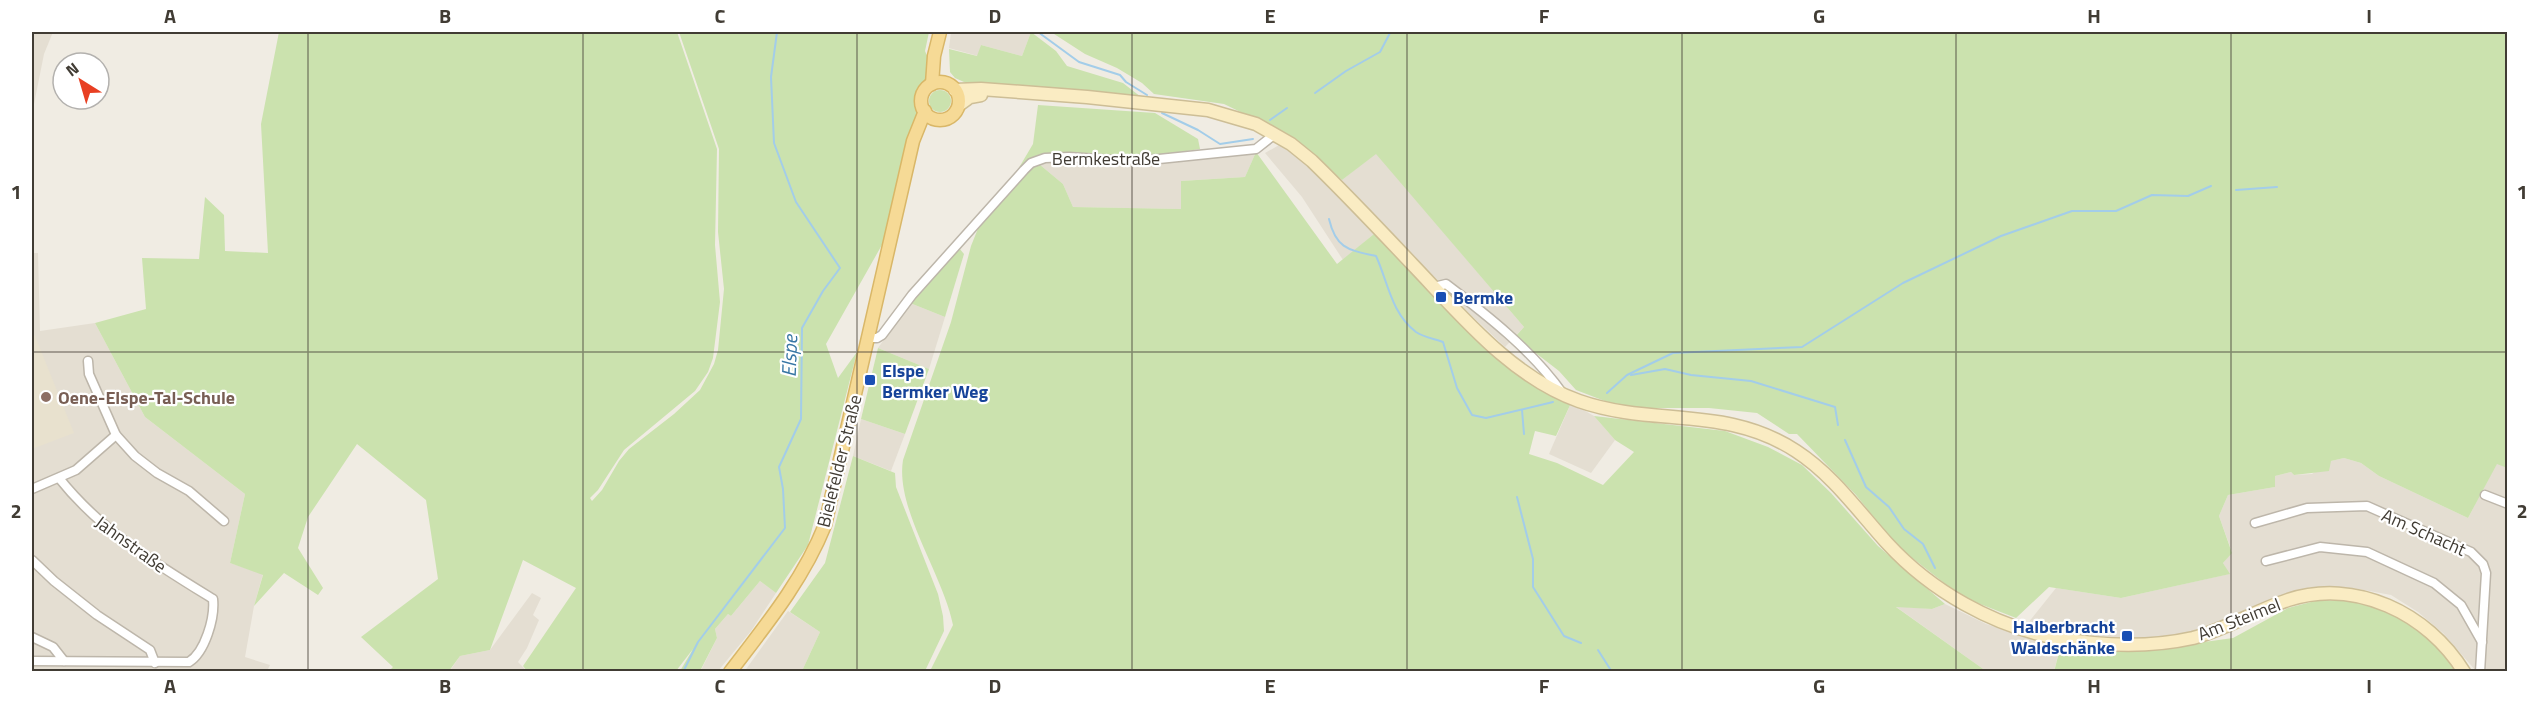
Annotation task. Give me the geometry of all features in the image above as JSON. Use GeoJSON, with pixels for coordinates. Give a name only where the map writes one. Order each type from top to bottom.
{"type":"FeatureCollection","features":[{"type":"Feature","properties":{"kind":"main road"},"geometry":{"type":"LineString","coordinates":[[910,157],[913,141],[925,111],[922,99],[927,88],[932,84],[938,38]]}},
{"type":"Feature","properties":{"kind":"main road"},"geometry":{"type":"LineString","coordinates":[[938,38],[939,70],[958,96],[958,105]]}},
{"type":"Feature","properties":{"kind":"main road"},"geometry":{"type":"LineString","coordinates":[[932,84],[1208,110],[1256,124],[1275,134]]}},
{"type":"Feature","properties":{"kind":"main road"},"geometry":{"type":"LineString","coordinates":[[910,157],[927,127],[937,119],[951,117],[958,105],[970,97],[1000,90]]}},
{"type":"Feature","properties":{"kind":"main road"},"geometry":{"type":"LineString","coordinates":[[925,111],[937,119]]}},
{"type":"Feature","properties":{"kind":"main road","name":"Am Steimel"},"geometry":{"type":"LineString","coordinates":[[1275,134],[1312,161],[1468,323],[1513,363],[1533,377],[1563,394],[1601,408],[1627,413],[1716,420],[1752,430],[1781,442],[1830,478],[1900,556],[1957,600],[1981,612],[2036,633],[2076,641],[2124,645],[2191,638],[2304,596],[2350,595],[2378,601],[2415,620],[2444,645],[2464,672]]}},
{"type":"Feature","properties":{"kind":"main road","name":"Bielefelder Straße"},"geometry":{"type":"LineString","coordinates":[[730,672],[789,592],[813,554],[825,525],[910,157]]}},
{"type":"Feature","properties":{"kind":"street","name":"Bermkestraße"},"geometry":{"type":"LineString","coordinates":[[869,338],[882,335],[912,295],[1024,170],[1037,160],[1069,157],[1112,160],[1159,159],[1256,149],[1275,134]]}},
{"type":"Feature","properties":{"kind":"street"},"geometry":{"type":"LineString","coordinates":[[88,361],[90,374],[116,435],[135,456],[189,491],[224,521]]}},
{"type":"Feature","properties":{"kind":"street"},"geometry":{"type":"LineString","coordinates":[[32,489],[76,470],[116,435]]}},
{"type":"Feature","properties":{"kind":"street","name":"Jahnstraße"},"geometry":{"type":"LineString","coordinates":[[59,478],[91,515],[113,534],[151,561],[213,599],[210,625],[196,657],[184,663],[155,663]]}},
{"type":"Feature","properties":{"kind":"street"},"geometry":{"type":"LineString","coordinates":[[2486,495],[2508,504]]}},
{"type":"Feature","properties":{"kind":"street","name":"Am Schacht"},"geometry":{"type":"LineString","coordinates":[[2255,523],[2307,508],[2367,506],[2471,552],[2483,564],[2486,573],[2480,672]]}},
{"type":"Feature","properties":{"kind":"street"},"geometry":{"type":"LineString","coordinates":[[2266,561],[2320,547],[2367,552],[2434,583],[2443,590],[2461,605],[2482,642]]}},
{"type":"Feature","properties":{"kind":"street"},"geometry":{"type":"LineString","coordinates":[[32,560],[54,582],[97,615],[150,650],[155,663],[32,661]]}},
{"type":"Feature","properties":{"kind":"street"},"geometry":{"type":"LineString","coordinates":[[32,637],[53,646],[64,661]]}},
{"type":"Feature","properties":{"kind":"shaded area"},"geometry":{"type":"Polygon","coordinates":[[[32,32],[53,32],[44,54],[32,114],[32,32]]]}},
{"type":"Feature","properties":{"kind":"shaded area"},"geometry":{"type":"Polygon","coordinates":[[[951,32],[1031,32],[1022,56],[981,45],[978,56],[949,48],[951,32]]]}},
{"type":"Feature","properties":{"kind":"shaded area"},"geometry":{"type":"Polygon","coordinates":[[[1281,144],[1311,167],[1374,234],[1343,260],[1302,197],[1265,153],[1281,144]]]}},
{"type":"Feature","properties":{"kind":"shaded area"},"geometry":{"type":"Polygon","coordinates":[[[1256,152],[1245,177],[1181,181],[1181,209],[1073,207],[1063,184],[1039,164],[1055,161],[1139,165],[1256,152]]]}},
{"type":"Feature","properties":{"kind":"shaded area"},"geometry":{"type":"Polygon","coordinates":[[[1376,153],[1524,327],[1505,347],[1470,314],[1342,180],[1376,153]]]}},
{"type":"Feature","properties":{"kind":"shaded area"},"geometry":{"type":"Polygon","coordinates":[[[32,253],[38,253],[40,331],[95,323],[145,417],[245,494],[230,563],[263,574],[254,606],[245,657],[270,665],[267,671],[32,671],[32,253]]]}},
{"type":"Feature","properties":{"kind":"shaded area"},"geometry":{"type":"Polygon","coordinates":[[[910,303],[945,317],[929,369],[878,348],[910,303]]]}},
{"type":"Feature","properties":{"kind":"shaded area","name":"Oene-Elspe-Tal-Schule"},"geometry":{"type":"Polygon","coordinates":[[[32,333],[74,433],[32,449],[32,333]]]}},
{"type":"Feature","properties":{"kind":"shaded area"},"geometry":{"type":"Polygon","coordinates":[[[1571,403],[1594,416],[1615,440],[1591,473],[1549,454],[1571,403]]]}},
{"type":"Feature","properties":{"kind":"shaded area"},"geometry":{"type":"Polygon","coordinates":[[[861,419],[905,434],[891,471],[853,456],[861,419]]]}},
{"type":"Feature","properties":{"kind":"shaded area"},"geometry":{"type":"Polygon","coordinates":[[[2344,458],[2361,463],[2379,476],[2468,518],[2497,463],[2507,468],[2507,671],[2476,671],[2443,633],[2418,612],[2391,595],[2353,588],[2310,587],[2226,621],[2171,637],[2113,638],[2063,633],[2054,672],[1986,671],[1895,606],[1932,609],[1945,604],[1986,624],[2022,636],[2028,623],[2056,588],[2121,598],[2229,574],[2223,563],[2232,552],[2219,516],[2228,495],[2275,487],[2275,476],[2291,472],[2294,475],[2312,474],[2331,461],[2344,458]]]}},
{"type":"Feature","properties":{"kind":"shaded area"},"geometry":{"type":"Polygon","coordinates":[[[760,581],[776,593],[751,631],[718,671],[700,672],[717,638],[715,629],[728,614],[731,616],[760,581]]]}},
{"type":"Feature","properties":{"kind":"shaded area"},"geometry":{"type":"Polygon","coordinates":[[[532,593],[541,598],[533,615],[539,620],[518,662],[527,671],[449,672],[460,656],[490,650],[532,593]]]}},
{"type":"Feature","properties":{"kind":"shaded area"},"geometry":{"type":"Polygon","coordinates":[[[788,611],[820,632],[802,671],[744,672],[788,611]]]}},
{"type":"Feature","properties":{"kind":"green space"},"geometry":{"type":"Polygon","coordinates":[[[279,32],[677,32],[717,149],[715,245],[720,302],[713,358],[708,372],[695,391],[624,450],[598,490],[590,498],[592,501],[629,449],[674,414],[700,390],[714,364],[718,350],[724,289],[718,232],[719,149],[679,32],[929,32],[925,51],[928,58],[927,78],[917,89],[917,118],[905,148],[883,243],[826,344],[838,378],[857,352],[808,545],[776,593],[760,581],[731,616],[728,614],[715,629],[717,638],[700,671],[680,671],[693,649],[676,671],[527,671],[523,666],[576,588],[523,560],[490,650],[460,656],[449,671],[389,671],[393,667],[361,637],[438,579],[426,500],[357,444],[308,517],[298,548],[323,588],[318,595],[284,573],[254,606],[263,575],[230,563],[245,494],[145,417],[95,323],[146,309],[142,258],[199,259],[205,197],[224,215],[225,251],[268,253],[261,124],[279,32]]]}},
{"type":"Feature","properties":{"kind":"green space"},"geometry":{"type":"Polygon","coordinates":[[[1031,32],[1056,51],[1067,66],[1123,83],[1141,97],[1024,86],[973,86],[955,78],[950,72],[949,49],[977,56],[981,45],[1022,56],[1031,32]]]}},
{"type":"Feature","properties":{"kind":"green space"},"geometry":{"type":"Polygon","coordinates":[[[1051,32],[2507,32],[2507,468],[2497,464],[2468,518],[2379,476],[2361,463],[2344,458],[2331,461],[2329,471],[2294,475],[2291,472],[2275,476],[2275,487],[2228,495],[2219,516],[2232,553],[2223,563],[2230,574],[2121,598],[2049,587],[2016,618],[1962,597],[1897,546],[1856,495],[1797,434],[1789,434],[1757,413],[1709,408],[1623,408],[1576,390],[1559,371],[1515,337],[1524,327],[1376,154],[1342,180],[1296,141],[1257,120],[1224,104],[1154,94],[1142,83],[1117,68],[1085,54],[1051,32]]]}},
{"type":"Feature","properties":{"kind":"green space"},"geometry":{"type":"Polygon","coordinates":[[[940,90],[948,93],[951,101],[948,109],[940,112],[932,109],[929,101],[932,93],[940,90]]]}},
{"type":"Feature","properties":{"kind":"green space"},"geometry":{"type":"Polygon","coordinates":[[[1038,105],[1155,113],[1198,139],[1200,149],[1147,157],[1040,154],[1017,171],[1033,144],[1038,105]]]}},
{"type":"Feature","properties":{"kind":"green space"},"geometry":{"type":"Polygon","coordinates":[[[1256,152],[1337,264],[1374,234],[1484,344],[1571,403],[1556,436],[1535,431],[1529,454],[1557,463],[1603,485],[1634,452],[1615,440],[1594,416],[1725,431],[1768,447],[1802,465],[1831,493],[1878,546],[1945,604],[1932,609],[1896,607],[1986,671],[930,671],[953,625],[948,605],[906,499],[902,479],[903,460],[951,322],[971,246],[979,226],[1030,168],[1039,164],[1063,184],[1073,207],[1181,209],[1181,181],[1245,177],[1256,152]]]}},
{"type":"Feature","properties":{"kind":"green space"},"geometry":{"type":"Polygon","coordinates":[[[959,248],[964,254],[945,317],[910,303],[959,248]]]}},
{"type":"Feature","properties":{"kind":"green space"},"geometry":{"type":"Polygon","coordinates":[[[878,348],[929,369],[905,434],[861,419],[878,348]]]}},
{"type":"Feature","properties":{"kind":"green space"},"geometry":{"type":"Polygon","coordinates":[[[853,456],[895,473],[896,487],[938,594],[944,631],[925,671],[802,671],[820,632],[790,612],[825,563],[853,456]]]}},
{"type":"Feature","properties":{"kind":"green space"},"geometry":{"type":"Polygon","coordinates":[[[2319,600],[2364,603],[2399,615],[2427,636],[2458,672],[2054,672],[2061,644],[2108,650],[2168,647],[2233,638],[2288,608],[2319,600]]]}},
{"type":"Feature","properties":{"kind":"waterway","name":"Elspe"},"geometry":{"type":"LineString","coordinates":[[683,672],[698,642],[785,528],[783,489],[779,467],[801,419],[802,328],[823,291],[840,268],[796,202],[774,143],[771,77],[777,32]]}},
{"type":"Feature","properties":{"kind":"waterway"},"geometry":{"type":"LineString","coordinates":[[1038,32],[1079,62],[1120,75],[1126,82],[1147,95]]}},
{"type":"Feature","properties":{"kind":"waterway"},"geometry":{"type":"LineString","coordinates":[[1315,93],[1346,71],[1380,52],[1390,33],[1395,32]]}},
{"type":"Feature","properties":{"kind":"waterway"},"geometry":{"type":"LineString","coordinates":[[1270,120],[1287,108]]}},
{"type":"Feature","properties":{"kind":"waterway"},"geometry":{"type":"LineString","coordinates":[[1162,113],[1198,130],[1220,144],[1253,139]]}},
{"type":"Feature","properties":{"kind":"waterway"},"geometry":{"type":"LineString","coordinates":[[1607,393],[1627,375],[1673,353],[1802,347],[1903,283],[2001,236],[2072,211],[2116,211],[2152,195],[2188,196],[2211,186]]}},
{"type":"Feature","properties":{"kind":"waterway"},"geometry":{"type":"LineString","coordinates":[[2236,190],[2277,187]]}},
{"type":"Feature","properties":{"kind":"waterway"},"geometry":{"type":"LineString","coordinates":[[1329,219],[1336,237],[1345,246],[1351,250],[1376,256],[1391,297],[1408,324],[1419,334],[1443,342],[1457,388],[1472,415],[1486,418],[1553,402]]}},
{"type":"Feature","properties":{"kind":"waterway"},"geometry":{"type":"LineString","coordinates":[[1631,375],[1665,369],[1691,375],[1751,381],[1835,407],[1838,425]]}},
{"type":"Feature","properties":{"kind":"waterway"},"geometry":{"type":"LineString","coordinates":[[1522,410],[1524,434]]}},
{"type":"Feature","properties":{"kind":"waterway"},"geometry":{"type":"LineString","coordinates":[[1845,440],[1866,487],[1889,507],[1904,529],[1923,544],[1935,568]]}},
{"type":"Feature","properties":{"kind":"waterway"},"geometry":{"type":"LineString","coordinates":[[1517,497],[1533,559],[1533,587],[1564,636],[1581,643]]}},
{"type":"Feature","properties":{"kind":"waterway"},"geometry":{"type":"LineString","coordinates":[[1598,650],[1612,672]]}},
{"type":"Feature","properties":{"kind":"place","name":"Bermke"},"geometry":{"type":"Point","coordinates":[1441,297]}},
{"type":"Feature","properties":{"kind":"place","name":"Elspe Bermker Weg"},"geometry":{"type":"Point","coordinates":[870,380]}},
{"type":"Feature","properties":{"kind":"place","name":"Oene-Elspe-Tal-Schule"},"geometry":{"type":"Point","coordinates":[46,397]}},
{"type":"Feature","properties":{"kind":"place","name":"Halberbracht Waldschänke"},"geometry":{"type":"Point","coordinates":[2127,636]}}]}
